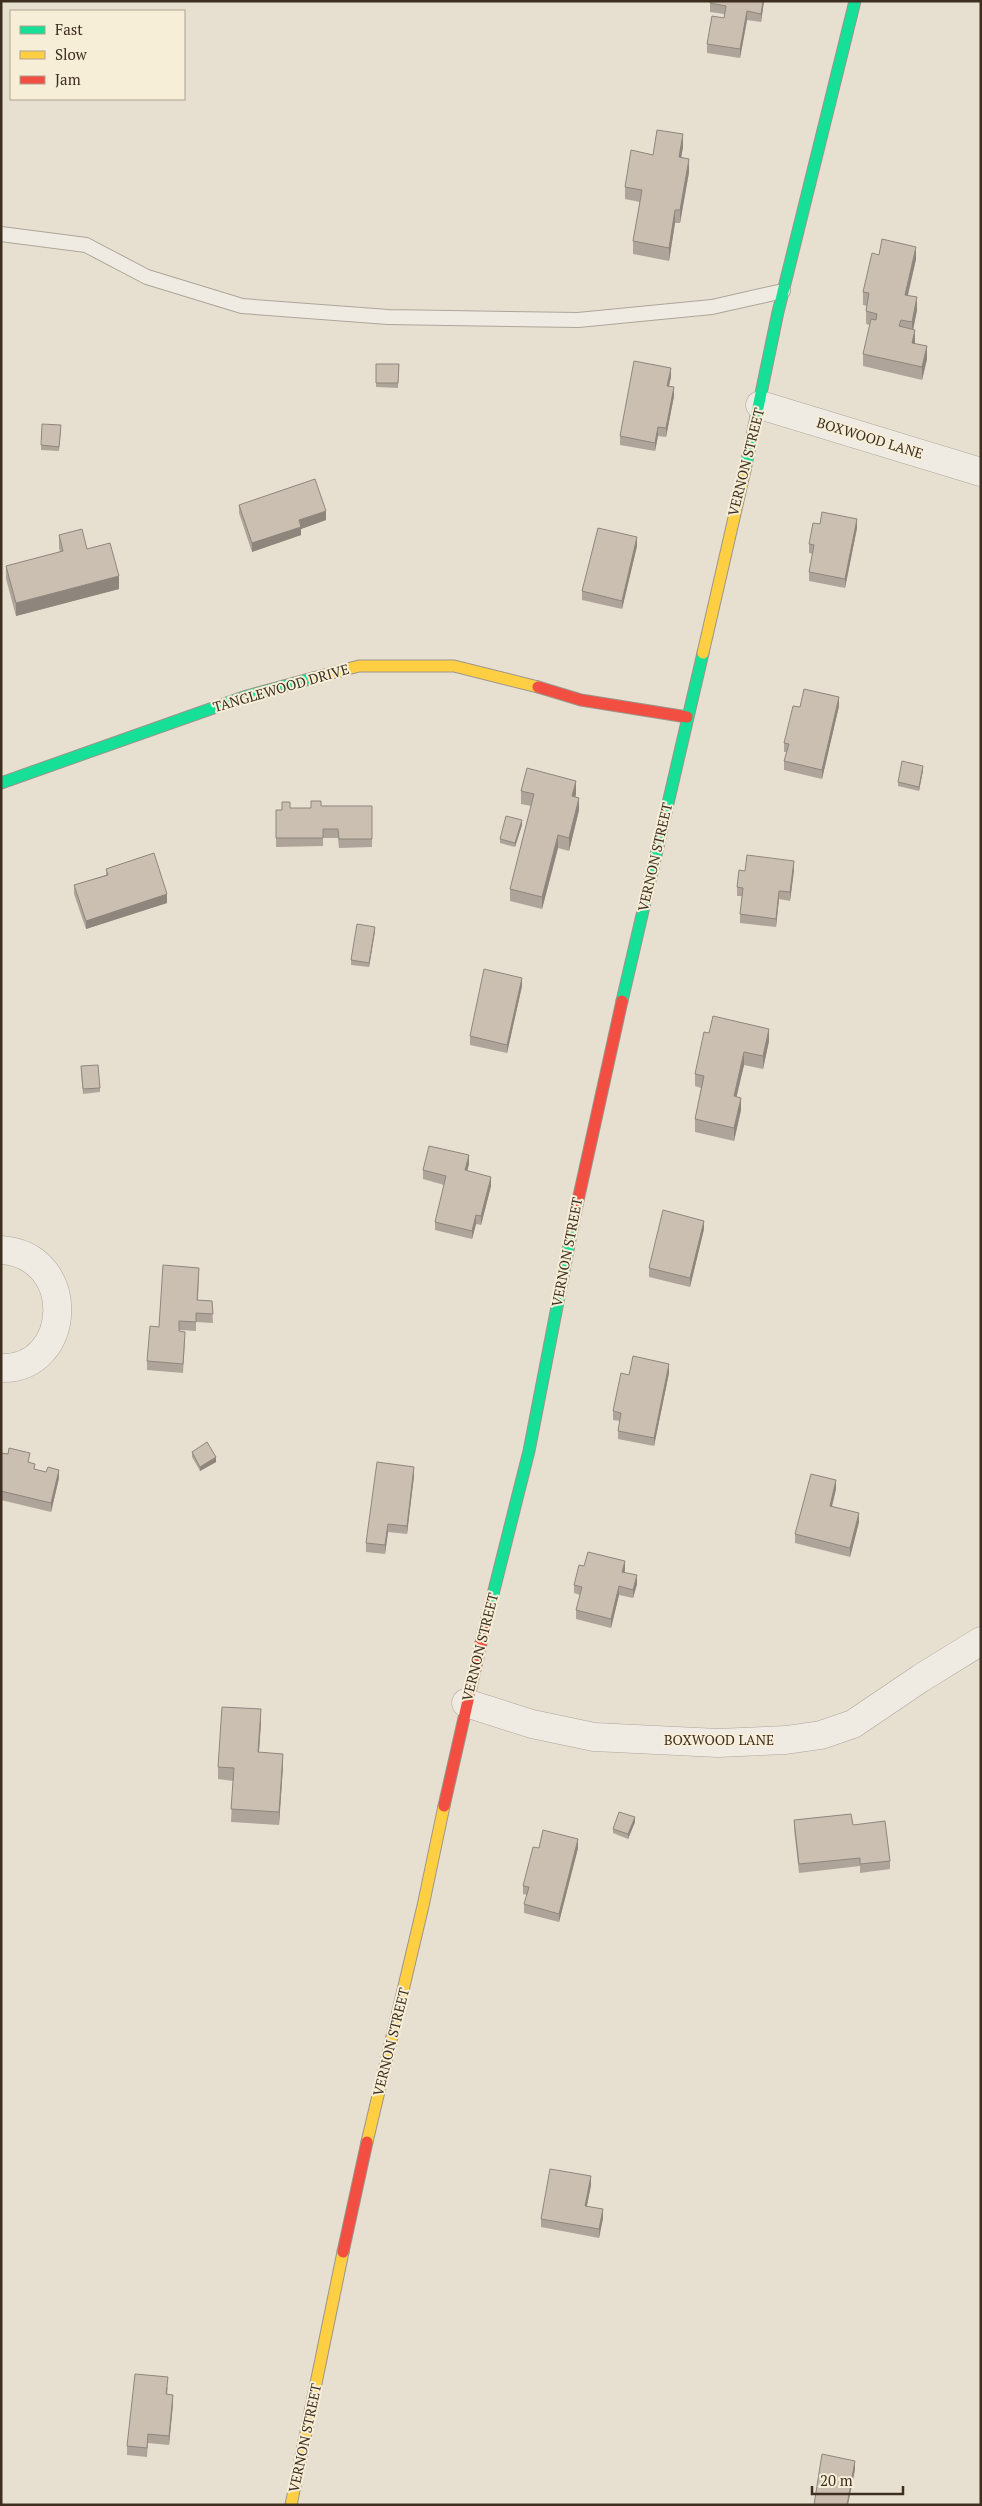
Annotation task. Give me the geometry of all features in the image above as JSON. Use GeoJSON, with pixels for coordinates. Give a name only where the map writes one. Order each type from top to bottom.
{"type":"FeatureCollection","features":[{"type":"Feature","properties":{"kind":"main road","name":"VERNON STREET"},"geometry":{"type":"LineString","coordinates":[[291,2505],[363,2158],[423,1906],[466,1703],[529,1451],[586,1158],[760,405],[783,291],[855,1]]}},
{"type":"Feature","properties":{"kind":"main road","name":"TANGLEWOOD DRIVE"},"geometry":{"type":"LineString","coordinates":[[1,783],[247,696],[359,666],[454,666],[496,675],[581,700],[687,717]]}},
{"type":"Feature","properties":{"kind":"street","name":"BOXWOOD LANE"},"geometry":{"type":"LineString","coordinates":[[760,405],[981,472]]}},
{"type":"Feature","properties":{"kind":"street"},"geometry":{"type":"LineString","coordinates":[[1,1250],[13,1251],[28,1257],[42,1267],[52,1280],[57,1295],[59,1312],[56,1328],[48,1343],[36,1355],[22,1364],[1,1368]]}},
{"type":"Feature","properties":{"kind":"street","name":"BOXWOOD LANE"},"geometry":{"type":"LineString","coordinates":[[466,1703],[532,1724],[594,1737],[718,1743],[786,1740],[821,1735],[853,1724],[981,1641]]}},
{"type":"Feature","properties":{"kind":"lane"},"geometry":{"type":"LineString","coordinates":[[1,234],[86,245],[147,278],[242,306],[388,317],[578,320],[712,307],[783,291]]}},
{"type":"Feature","properties":{"kind":"building"},"geometry":{"type":"Polygon","coordinates":[[[710,1],[763,1],[761,14],[747,11],[740,49],[707,44],[712,16],[724,18],[726,6],[710,3],[710,1]]]}},
{"type":"Feature","properties":{"kind":"building"},"geometry":{"type":"Polygon","coordinates":[[[657,130],[683,134],[679,157],[689,159],[680,210],[675,210],[669,248],[633,241],[642,190],[625,187],[631,150],[653,155],[657,130]]]}},
{"type":"Feature","properties":{"kind":"building"},"geometry":{"type":"Polygon","coordinates":[[[882,239],[916,247],[905,295],[917,297],[912,322],[901,320],[899,326],[915,330],[912,343],[927,346],[922,367],[863,354],[871,319],[876,320],[877,314],[866,311],[869,293],[863,292],[872,253],[879,255],[882,239]]]}},
{"type":"Feature","properties":{"kind":"building"},"geometry":{"type":"Polygon","coordinates":[[[634,361],[671,368],[667,386],[674,387],[666,428],[658,427],[655,443],[620,436],[634,361]]]}},
{"type":"Feature","properties":{"kind":"building"},"geometry":{"type":"Polygon","coordinates":[[[376,364],[399,364],[398,383],[376,383],[376,364]]]}},
{"type":"Feature","properties":{"kind":"building"},"geometry":{"type":"Polygon","coordinates":[[[42,424],[61,425],[59,447],[41,445],[42,424]]]}},
{"type":"Feature","properties":{"kind":"building"},"geometry":{"type":"Polygon","coordinates":[[[315,479],[326,511],[299,520],[301,527],[252,543],[239,505],[315,479]]]}},
{"type":"Feature","properties":{"kind":"building"},"geometry":{"type":"Polygon","coordinates":[[[822,512],[857,519],[845,579],[809,572],[814,545],[809,544],[813,523],[820,524],[822,512]]]}},
{"type":"Feature","properties":{"kind":"building"},"geometry":{"type":"Polygon","coordinates":[[[598,528],[637,537],[622,601],[582,591],[598,528]]]}},
{"type":"Feature","properties":{"kind":"building"},"geometry":{"type":"Polygon","coordinates":[[[82,529],[87,549],[110,543],[119,576],[16,603],[6,566],[63,551],[59,535],[82,529]]]}},
{"type":"Feature","properties":{"kind":"building"},"geometry":{"type":"Polygon","coordinates":[[[804,689],[839,697],[822,770],[784,761],[789,744],[784,743],[793,706],[800,707],[804,689]]]}},
{"type":"Feature","properties":{"kind":"building"},"geometry":{"type":"Polygon","coordinates":[[[902,761],[923,766],[919,787],[898,782],[902,761]]]}},
{"type":"Feature","properties":{"kind":"building"},"geometry":{"type":"Polygon","coordinates":[[[527,768],[576,781],[572,796],[579,798],[569,838],[558,835],[542,897],[510,889],[534,794],[521,791],[527,768]]]}},
{"type":"Feature","properties":{"kind":"building"},"geometry":{"type":"Polygon","coordinates":[[[311,801],[321,801],[321,806],[372,806],[372,839],[339,839],[338,829],[323,829],[323,838],[276,838],[276,810],[282,810],[282,802],[290,802],[290,808],[311,808],[311,801]]]}},
{"type":"Feature","properties":{"kind":"building"},"geometry":{"type":"Polygon","coordinates":[[[506,816],[522,820],[515,843],[500,839],[506,816]]]}},
{"type":"Feature","properties":{"kind":"building"},"geometry":{"type":"Polygon","coordinates":[[[154,853],[167,894],[86,921],[74,885],[108,875],[106,869],[154,853]]]}},
{"type":"Feature","properties":{"kind":"building"},"geometry":{"type":"Polygon","coordinates":[[[747,855],[794,861],[790,892],[779,891],[776,919],[740,914],[743,888],[737,887],[739,870],[745,871],[747,855]]]}},
{"type":"Feature","properties":{"kind":"building"},"geometry":{"type":"Polygon","coordinates":[[[357,924],[375,927],[369,963],[351,960],[357,924]]]}},
{"type":"Feature","properties":{"kind":"building"},"geometry":{"type":"Polygon","coordinates":[[[484,969],[522,978],[507,1045],[470,1036],[484,969]]]}},
{"type":"Feature","properties":{"kind":"building"},"geometry":{"type":"Polygon","coordinates":[[[713,1016],[769,1029],[763,1056],[744,1052],[734,1096],[741,1098],[734,1128],[695,1119],[704,1076],[695,1074],[704,1032],[709,1033],[713,1016]]]}},
{"type":"Feature","properties":{"kind":"building"},"geometry":{"type":"Polygon","coordinates":[[[98,1065],[100,1088],[83,1089],[81,1066],[98,1065]]]}},
{"type":"Feature","properties":{"kind":"building"},"geometry":{"type":"Polygon","coordinates":[[[429,1146],[469,1155],[465,1170],[491,1177],[481,1216],[476,1215],[472,1231],[435,1222],[446,1176],[423,1170],[429,1146]]]}},
{"type":"Feature","properties":{"kind":"building"},"geometry":{"type":"Polygon","coordinates":[[[663,1210],[704,1221],[690,1278],[649,1268],[663,1210]]]}},
{"type":"Feature","properties":{"kind":"building"},"geometry":{"type":"Polygon","coordinates":[[[163,1265],[199,1268],[197,1300],[212,1301],[213,1314],[196,1313],[196,1322],[179,1321],[179,1331],[185,1332],[183,1364],[147,1361],[150,1326],[159,1327],[163,1265]]]}},
{"type":"Feature","properties":{"kind":"building"},"geometry":{"type":"Polygon","coordinates":[[[633,1356],[669,1364],[654,1438],[618,1431],[621,1413],[613,1411],[621,1373],[629,1375],[633,1356]]]}},
{"type":"Feature","properties":{"kind":"building"},"geometry":{"type":"Polygon","coordinates":[[[207,1442],[216,1457],[200,1467],[192,1452],[207,1442]]]}},
{"type":"Feature","properties":{"kind":"building"},"geometry":{"type":"Polygon","coordinates":[[[9,1448],[30,1453],[28,1462],[35,1464],[34,1469],[46,1472],[48,1467],[59,1470],[51,1503],[1,1491],[1,1453],[8,1454],[9,1448]]]}},
{"type":"Feature","properties":{"kind":"building"},"geometry":{"type":"Polygon","coordinates":[[[377,1462],[414,1467],[407,1526],[388,1524],[385,1545],[366,1543],[377,1462]]]}},
{"type":"Feature","properties":{"kind":"building"},"geometry":{"type":"Polygon","coordinates":[[[811,1474],[836,1480],[830,1506],[859,1513],[850,1548],[795,1534],[811,1474]]]}},
{"type":"Feature","properties":{"kind":"building"},"geometry":{"type":"Polygon","coordinates":[[[588,1552],[625,1561],[622,1572],[637,1575],[633,1590],[619,1586],[611,1619],[576,1610],[582,1587],[574,1585],[579,1565],[584,1566],[588,1552]]]}},
{"type":"Feature","properties":{"kind":"building"},"geometry":{"type":"Polygon","coordinates":[[[222,1707],[261,1709],[258,1752],[283,1754],[279,1812],[231,1809],[234,1768],[218,1767],[222,1707]]]}},
{"type":"Feature","properties":{"kind":"building"},"geometry":{"type":"Polygon","coordinates":[[[619,1812],[635,1817],[628,1834],[613,1829],[619,1812]]]}},
{"type":"Feature","properties":{"kind":"building"},"geometry":{"type":"Polygon","coordinates":[[[851,1814],[853,1825],[885,1821],[890,1861],[860,1864],[860,1858],[799,1864],[794,1820],[851,1814]]]}},
{"type":"Feature","properties":{"kind":"building"},"geometry":{"type":"Polygon","coordinates":[[[543,1830],[578,1839],[559,1914],[524,1904],[529,1887],[523,1886],[533,1847],[539,1848],[543,1830]]]}},
{"type":"Feature","properties":{"kind":"building"},"geometry":{"type":"Polygon","coordinates":[[[550,2169],[591,2176],[585,2206],[603,2209],[599,2229],[541,2219],[550,2169]]]}},
{"type":"Feature","properties":{"kind":"building"},"geometry":{"type":"Polygon","coordinates":[[[135,2374],[168,2377],[166,2394],[173,2395],[169,2436],[148,2434],[147,2448],[127,2446],[135,2374]]]}},
{"type":"Feature","properties":{"kind":"building"},"geometry":{"type":"Polygon","coordinates":[[[822,2454],[855,2461],[847,2505],[814,2505],[822,2454]]]}},
{"type":"Feature","properties":{"kind":"traffic: fast"},"geometry":{"type":"LineString","coordinates":[[745,470],[778,312],[855,1]]}},
{"type":"Feature","properties":{"kind":"traffic: fast"},"geometry":{"type":"LineString","coordinates":[[622,1001],[703,653]]}},
{"type":"Feature","properties":{"kind":"traffic: fast"},"geometry":{"type":"LineString","coordinates":[[1,783],[247,696],[313,678]]}},
{"type":"Feature","properties":{"kind":"traffic: fast"},"geometry":{"type":"LineString","coordinates":[[484,1630],[529,1451],[575,1214]]}},
{"type":"Feature","properties":{"kind":"traffic: slow"},"geometry":{"type":"LineString","coordinates":[[703,653],[745,470]]}},
{"type":"Feature","properties":{"kind":"traffic: slow"},"geometry":{"type":"LineString","coordinates":[[313,678],[359,666],[454,666],[538,687]]}},
{"type":"Feature","properties":{"kind":"traffic: slow"},"geometry":{"type":"LineString","coordinates":[[367,2142],[423,1906],[444,1806]]}},
{"type":"Feature","properties":{"kind":"traffic: slow"},"geometry":{"type":"LineString","coordinates":[[291,2505],[343,2252]]}},
{"type":"Feature","properties":{"kind":"traffic: jam"},"geometry":{"type":"LineString","coordinates":[[538,687],[581,700],[687,717]]}},
{"type":"Feature","properties":{"kind":"traffic: jam"},"geometry":{"type":"LineString","coordinates":[[575,1214],[622,1001]]}},
{"type":"Feature","properties":{"kind":"traffic: jam"},"geometry":{"type":"LineString","coordinates":[[444,1806],[484,1630]]}},
{"type":"Feature","properties":{"kind":"traffic: jam"},"geometry":{"type":"LineString","coordinates":[[343,2252],[367,2142]]}}]}
